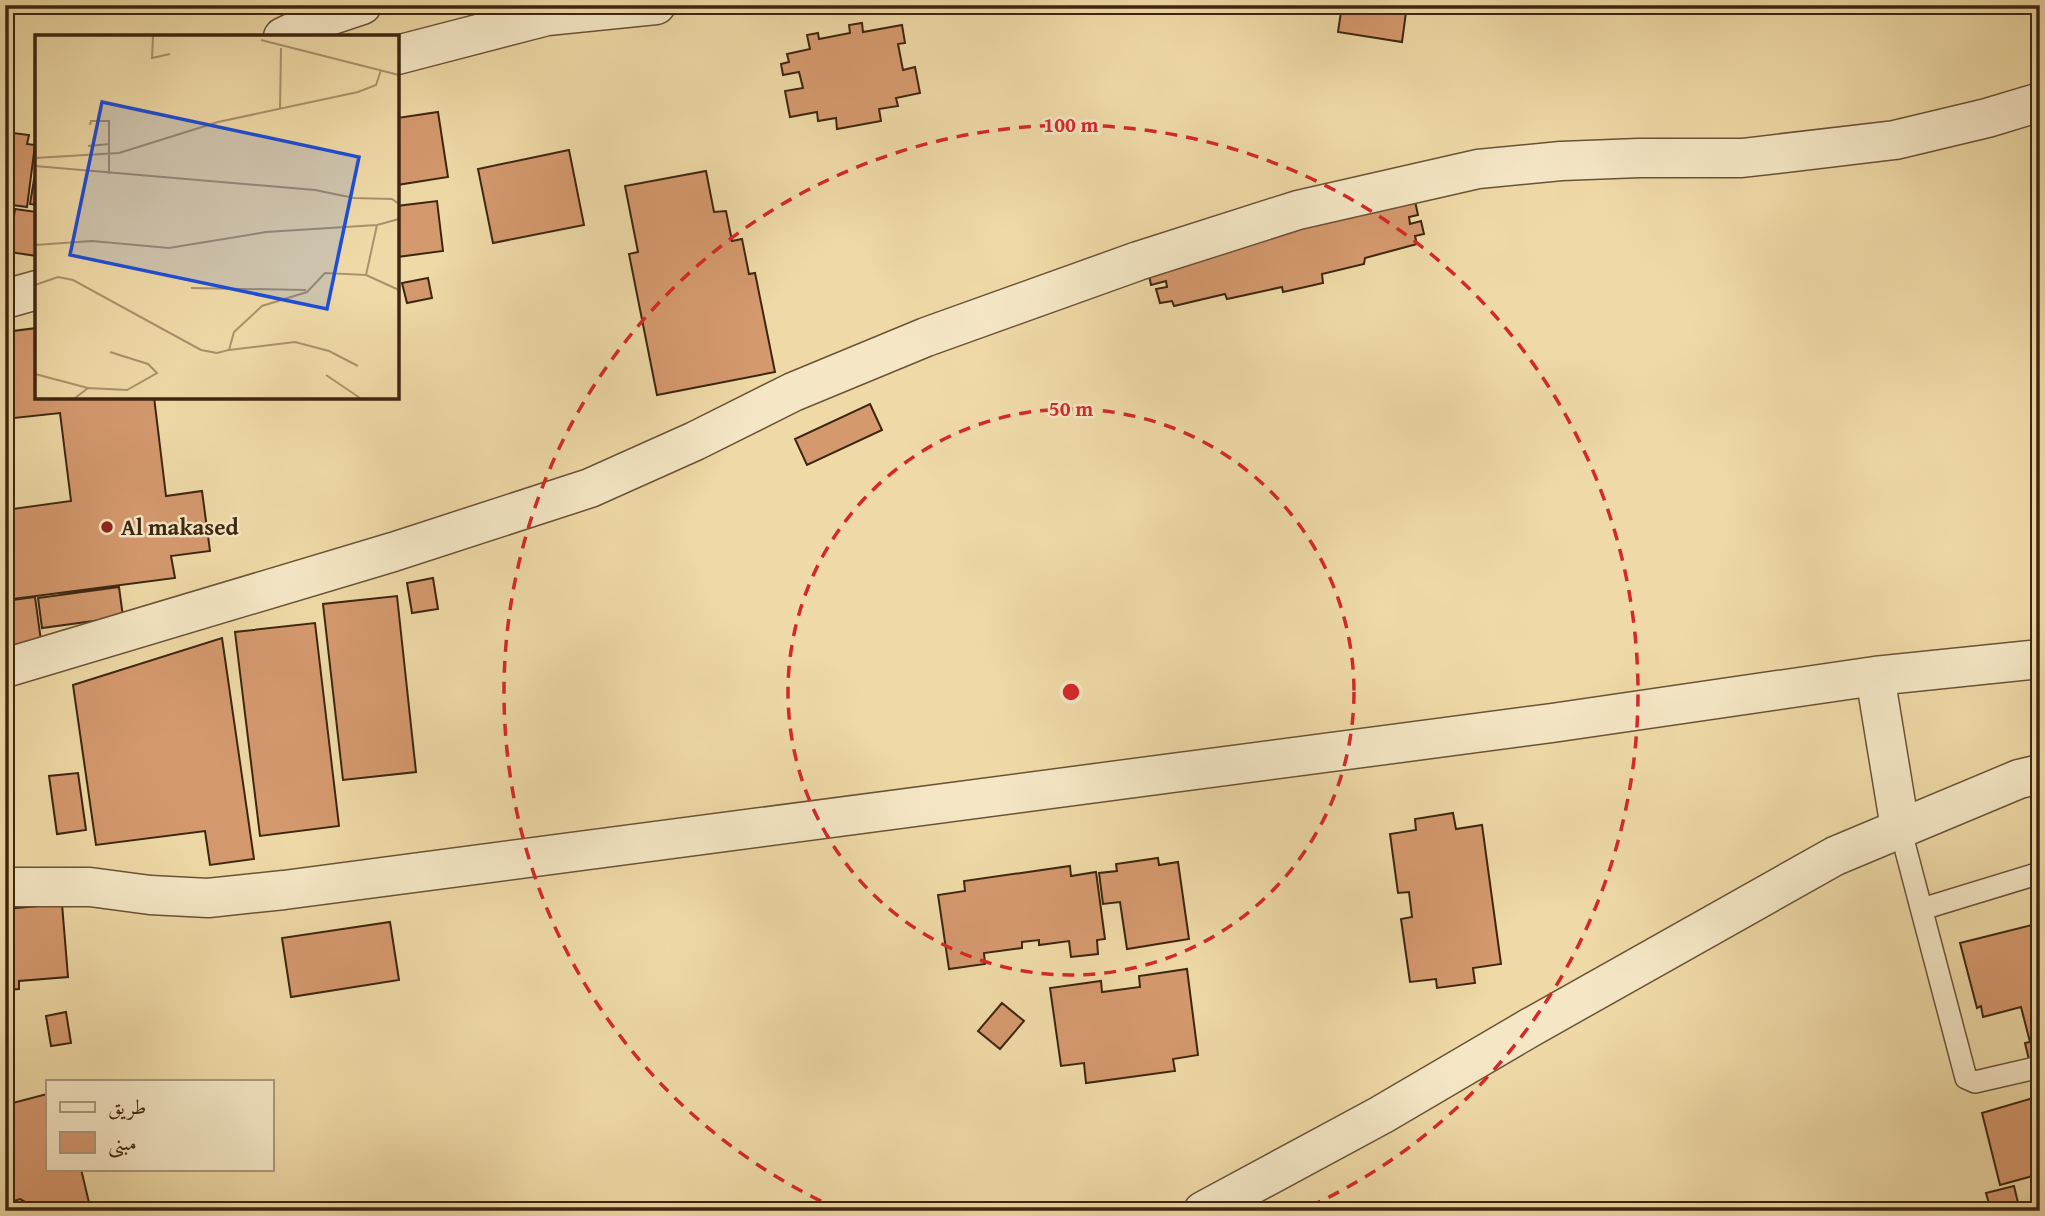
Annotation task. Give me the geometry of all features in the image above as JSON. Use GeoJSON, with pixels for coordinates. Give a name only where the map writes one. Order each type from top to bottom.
{"type":"FeatureCollection","features":[{"type":"Feature","properties":{"kind":"street"},"geometry":{"type":"LineString","coordinates":[[287,35],[320,19],[362,5]]}},
{"type":"Feature","properties":{"kind":"street"},"geometry":{"type":"LineString","coordinates":[[399,54],[547,16],[656,5]]}},
{"type":"Feature","properties":{"kind":"street"},"geometry":{"type":"LineString","coordinates":[[5,668],[393,552],[590,488],[695,441],[793,392],[926,338],[1138,261],[1298,210],[1478,169],[1639,158],[1742,158],[1895,140],[2040,102]]}},
{"type":"Feature","properties":{"kind":"street"},"geometry":{"type":"LineString","coordinates":[[5,299],[35,291]]}},
{"type":"Feature","properties":{"kind":"street"},"geometry":{"type":"LineString","coordinates":[[5,887],[90,887],[150,895],[208,898],[284,890],[1552,723],[1875,676],[2040,659]]}},
{"type":"Feature","properties":{"kind":"street"},"geometry":{"type":"LineString","coordinates":[[1875,676],[1900,828]]}},
{"type":"Feature","properties":{"kind":"street"},"geometry":{"type":"LineString","coordinates":[[1203,1211],[1381,1115],[1531,1027],[1835,856],[2019,779],[2040,774]]}},
{"type":"Feature","properties":{"kind":"lane"},"geometry":{"type":"LineString","coordinates":[[1900,828],[1966,1078],[1975,1082],[2040,1067]]}},
{"type":"Feature","properties":{"kind":"lane"},"geometry":{"type":"LineString","coordinates":[[1922,909],[2040,873]]}},
{"type":"Feature","properties":{"kind":"building"},"geometry":{"type":"Polygon","coordinates":[[[466,5],[509,5],[500,14],[478,18],[466,5]]]}},
{"type":"Feature","properties":{"kind":"building"},"geometry":{"type":"Polygon","coordinates":[[[1342,5],[1407,5],[1402,42],[1338,32],[1342,5]]]}},
{"type":"Feature","properties":{"kind":"building"},"geometry":{"type":"Polygon","coordinates":[[[1701,5],[1760,5],[1759,13],[1701,5]]]}},
{"type":"Feature","properties":{"kind":"building"},"geometry":{"type":"Polygon","coordinates":[[[862,23],[863,32],[902,25],[905,43],[898,44],[903,70],[915,67],[920,93],[896,98],[898,106],[879,109],[881,121],[837,129],[836,118],[818,121],[817,112],[790,117],[785,91],[803,88],[799,72],[783,75],[781,64],[789,62],[787,54],[810,49],[807,35],[818,33],[819,39],[850,33],[849,25],[862,23]]]}},
{"type":"Feature","properties":{"kind":"building"},"geometry":{"type":"Polygon","coordinates":[[[438,112],[448,177],[399,185],[399,118],[438,112]]]}},
{"type":"Feature","properties":{"kind":"building"},"geometry":{"type":"Polygon","coordinates":[[[5,132],[29,135],[27,144],[35,145],[27,207],[5,204],[5,132]]]}},
{"type":"Feature","properties":{"kind":"building"},"geometry":{"type":"Polygon","coordinates":[[[569,150],[584,225],[493,243],[478,169],[569,150]]]}},
{"type":"Feature","properties":{"kind":"building"},"geometry":{"type":"Polygon","coordinates":[[[706,171],[714,212],[726,211],[732,241],[742,239],[749,274],[755,273],[775,372],[657,395],[629,254],[638,252],[625,186],[706,171]]]}},
{"type":"Feature","properties":{"kind":"building"},"geometry":{"type":"Polygon","coordinates":[[[35,173],[35,205],[30,204],[35,173]]]}},
{"type":"Feature","properties":{"kind":"building"},"geometry":{"type":"Polygon","coordinates":[[[1402,199],[1415,201],[1418,215],[1409,217],[1410,224],[1421,221],[1424,234],[1415,236],[1417,244],[1365,258],[1364,264],[1322,274],[1323,283],[1283,292],[1282,287],[1227,299],[1225,294],[1174,306],[1172,301],[1160,303],[1156,289],[1167,287],[1166,281],[1151,285],[1148,270],[1402,199]]]}},
{"type":"Feature","properties":{"kind":"building"},"geometry":{"type":"Polygon","coordinates":[[[437,201],[443,251],[399,257],[399,206],[437,201]]]}},
{"type":"Feature","properties":{"kind":"building"},"geometry":{"type":"Polygon","coordinates":[[[15,209],[35,212],[35,256],[9,252],[15,209]]]}},
{"type":"Feature","properties":{"kind":"building"},"geometry":{"type":"Polygon","coordinates":[[[428,278],[432,298],[407,303],[402,283],[428,278]]]}},
{"type":"Feature","properties":{"kind":"building","name":"Al makased"},"geometry":{"type":"Polygon","coordinates":[[[35,328],[35,399],[154,399],[166,496],[202,491],[210,551],[171,556],[175,578],[5,600],[5,510],[71,501],[60,413],[5,419],[5,332],[35,328]]]}},
{"type":"Feature","properties":{"kind":"building"},"geometry":{"type":"Polygon","coordinates":[[[870,404],[882,430],[807,465],[795,439],[870,404]]]}},
{"type":"Feature","properties":{"kind":"building"},"geometry":{"type":"Polygon","coordinates":[[[433,578],[438,609],[412,613],[407,583],[433,578]]]}},
{"type":"Feature","properties":{"kind":"building"},"geometry":{"type":"Polygon","coordinates":[[[119,587],[123,617],[42,628],[38,598],[119,587]]]}},
{"type":"Feature","properties":{"kind":"building"},"geometry":{"type":"Polygon","coordinates":[[[397,596],[416,772],[343,780],[323,604],[397,596]]]}},
{"type":"Feature","properties":{"kind":"building"},"geometry":{"type":"Polygon","coordinates":[[[35,597],[42,648],[5,653],[5,601],[35,597]]]}},
{"type":"Feature","properties":{"kind":"building"},"geometry":{"type":"Polygon","coordinates":[[[315,623],[339,826],[260,836],[235,632],[315,623]]]}},
{"type":"Feature","properties":{"kind":"building"},"geometry":{"type":"Polygon","coordinates":[[[222,638],[254,859],[210,865],[205,831],[96,845],[73,685],[222,638]]]}},
{"type":"Feature","properties":{"kind":"building"},"geometry":{"type":"Polygon","coordinates":[[[8,718],[10,736],[5,737],[5,719],[8,718]]]}},
{"type":"Feature","properties":{"kind":"building"},"geometry":{"type":"Polygon","coordinates":[[[78,773],[86,830],[57,834],[49,776],[78,773]]]}},
{"type":"Feature","properties":{"kind":"building"},"geometry":{"type":"Polygon","coordinates":[[[1453,813],[1456,829],[1482,825],[1501,964],[1473,968],[1475,983],[1437,988],[1436,979],[1410,982],[1401,919],[1412,917],[1409,892],[1398,893],[1390,834],[1416,830],[1415,819],[1453,813]]]}},
{"type":"Feature","properties":{"kind":"building"},"geometry":{"type":"Polygon","coordinates":[[[1158,858],[1159,865],[1178,862],[1189,939],[1127,949],[1120,902],[1103,904],[1099,873],[1117,871],[1116,864],[1158,858]]]}},
{"type":"Feature","properties":{"kind":"building"},"geometry":{"type":"Polygon","coordinates":[[[1070,866],[1071,876],[1096,872],[1105,939],[1097,940],[1098,954],[1071,957],[1069,941],[1039,945],[1039,940],[1022,942],[1022,948],[984,953],[985,964],[949,969],[938,895],[965,891],[964,881],[1070,866]]]}},
{"type":"Feature","properties":{"kind":"building"},"geometry":{"type":"Polygon","coordinates":[[[62,904],[68,977],[19,981],[19,989],[5,990],[5,909],[62,904]]]}},
{"type":"Feature","properties":{"kind":"building"},"geometry":{"type":"Polygon","coordinates":[[[390,922],[399,980],[291,997],[282,938],[390,922]]]}},
{"type":"Feature","properties":{"kind":"building"},"geometry":{"type":"Polygon","coordinates":[[[2040,923],[2040,1062],[2030,1064],[2025,1043],[2030,1042],[2021,1007],[1983,1017],[1981,1006],[1977,1008],[1960,943],[2040,923]]]}},
{"type":"Feature","properties":{"kind":"building"},"geometry":{"type":"Polygon","coordinates":[[[1187,969],[1198,1055],[1173,1059],[1175,1071],[1086,1083],[1084,1063],[1061,1066],[1050,988],[1101,981],[1102,992],[1140,987],[1139,976],[1187,969]]]}},
{"type":"Feature","properties":{"kind":"building"},"geometry":{"type":"Polygon","coordinates":[[[1002,1003],[1024,1021],[1000,1049],[978,1031],[1002,1003]]]}},
{"type":"Feature","properties":{"kind":"building"},"geometry":{"type":"Polygon","coordinates":[[[66,1012],[71,1043],[51,1046],[46,1016],[66,1012]]]}},
{"type":"Feature","properties":{"kind":"building"},"geometry":{"type":"Polygon","coordinates":[[[46,1094],[46,1170],[81,1170],[91,1211],[42,1211],[20,1199],[5,1204],[5,1105],[46,1094]]]}},
{"type":"Feature","properties":{"kind":"building"},"geometry":{"type":"Polygon","coordinates":[[[2040,1096],[2040,1174],[2000,1185],[1982,1113],[2040,1096]]]}},
{"type":"Feature","properties":{"kind":"building"},"geometry":{"type":"Polygon","coordinates":[[[2014,1186],[2020,1211],[1991,1211],[1986,1193],[2014,1186]]]}},
{"type":"Feature","properties":{"kind":"place","name":"Al makased"},"geometry":{"type":"Point","coordinates":[107,527]}}]}
